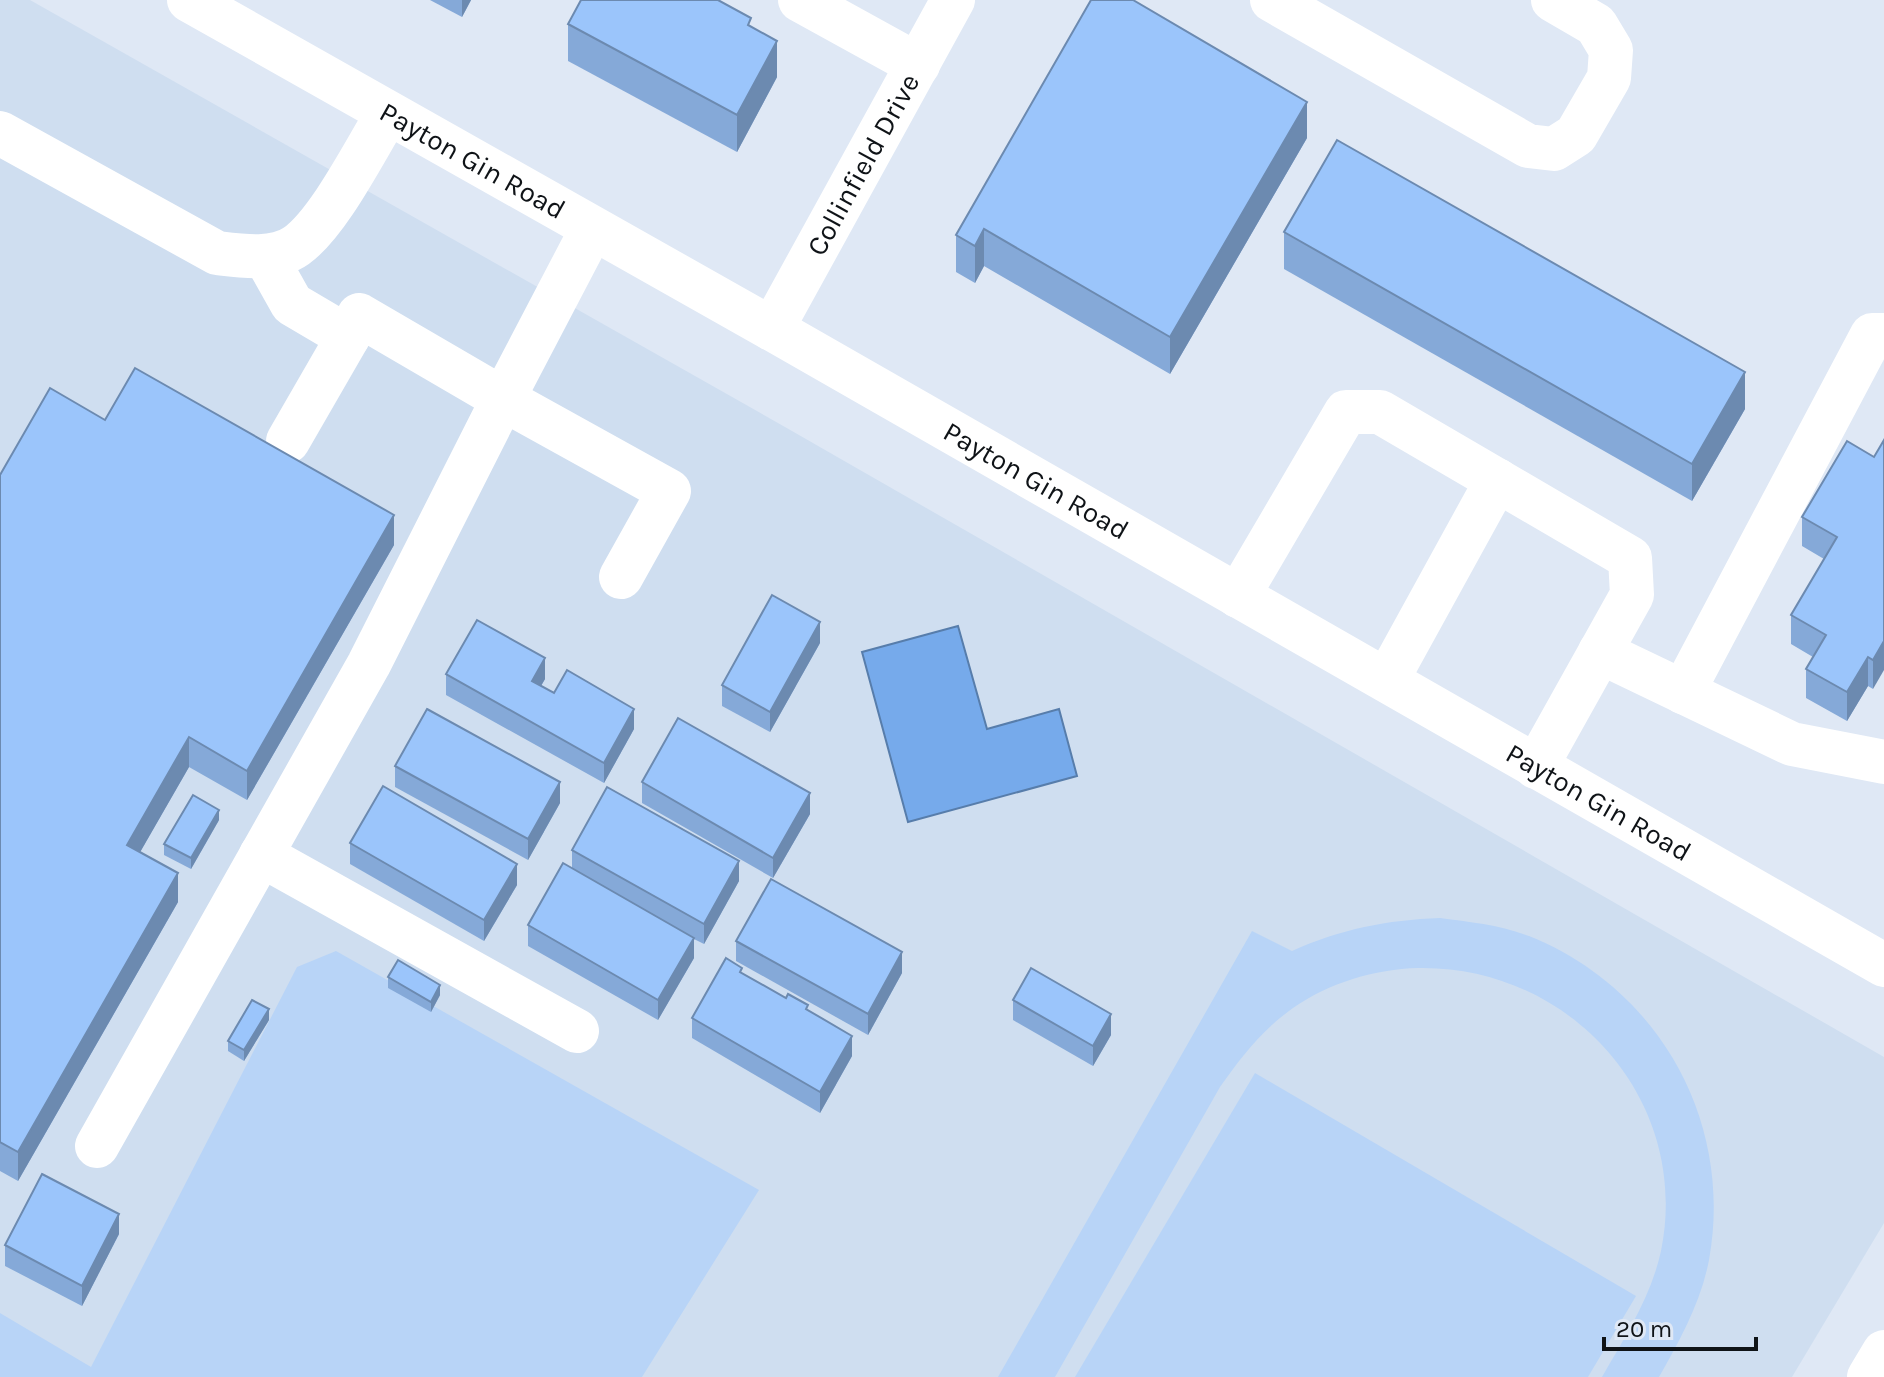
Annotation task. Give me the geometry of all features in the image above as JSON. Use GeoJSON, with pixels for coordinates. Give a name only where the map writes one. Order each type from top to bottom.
{"type":"FeatureCollection","features":[{"type":"Feature","properties":{"kind":"street"},"geometry":{"type":"LineString","coordinates":[[800,0],[918,65]]}},
{"type":"Feature","properties":{"kind":"street","name":"Collinfield Drive"},"geometry":{"type":"LineString","coordinates":[[772,329],[953,0]]}},
{"type":"Feature","properties":{"kind":"street"},"geometry":{"type":"LineString","coordinates":[[1272,0],[1528,146],[1554,149],[1576,135],[1609,78],[1611,50],[1596,25],[1553,0]]}},
{"type":"Feature","properties":{"kind":"street","name":"Payton Gin Road"},"geometry":{"type":"LineString","coordinates":[[197,2],[1884,965]]}},
{"type":"Feature","properties":{"kind":"street"},"geometry":{"type":"LineString","coordinates":[[0,133],[217,253],[255,258],[295,247],[324,218],[388,113]]}},
{"type":"Feature","properties":{"kind":"street"},"geometry":{"type":"LineString","coordinates":[[97,1146],[369,664],[592,229]]}},
{"type":"Feature","properties":{"kind":"street"},"geometry":{"type":"LineString","coordinates":[[265,256],[292,304],[348,337]]}},
{"type":"Feature","properties":{"kind":"street"},"geometry":{"type":"LineString","coordinates":[[288,441],[359,315],[669,491],[621,577]]}},
{"type":"Feature","properties":{"kind":"street"},"geometry":{"type":"LineString","coordinates":[[1683,692],[1872,335],[1884,335]]}},
{"type":"Feature","properties":{"kind":"street"},"geometry":{"type":"LineString","coordinates":[[1238,596],[1346,412],[1380,412],[1630,558],[1632,595],[1536,767]]}},
{"type":"Feature","properties":{"kind":"street"},"geometry":{"type":"LineString","coordinates":[[1387,680],[1497,480]]}},
{"type":"Feature","properties":{"kind":"street"},"geometry":{"type":"LineString","coordinates":[[1600,652],[1792,744],[1884,762]]}},
{"type":"Feature","properties":{"kind":"street"},"geometry":{"type":"LineString","coordinates":[[261,855],[577,1031]]}},
{"type":"Feature","properties":{"kind":"street"},"geometry":{"type":"LineString","coordinates":[[1869,1377],[1884,1352]]}},
{"type":"Feature","properties":{"kind":"shaded area"},"geometry":{"type":"Polygon","coordinates":[[[0,0],[30,0],[785,427],[1884,1057],[1884,1223],[1792,1377],[0,1377],[0,0]]]}},
{"type":"Feature","properties":{"kind":"shaded area"},"geometry":{"type":"Polygon","coordinates":[[[1440,918],[1518,932],[1575,959],[1615,989],[1650,1025],[1677,1066],[1697,1111],[1710,1158],[1714,1209],[1709,1260],[1701,1291],[1659,1377],[1602,1377],[1644,1301],[1661,1251],[1666,1195],[1657,1142],[1638,1094],[1608,1051],[1569,1016],[1524,990],[1473,973],[1418,968],[1369,975],[1322,991],[1282,1016],[1262,1035],[1220,1087],[1055,1377],[998,1377],[1252,931],[1292,951],[1364,927],[1440,918]]]}},
{"type":"Feature","properties":{"kind":"shaded area"},"geometry":{"type":"Polygon","coordinates":[[[336,951],[759,1190],[642,1377],[0,1377],[0,1313],[91,1367],[297,967],[336,951]]]}},
{"type":"Feature","properties":{"kind":"shaded area"},"geometry":{"type":"Polygon","coordinates":[[[1255,1073],[1636,1296],[1588,1377],[1075,1377],[1255,1073]]]}},
{"type":"Feature","properties":{"kind":"water"},"geometry":{"type":"Polygon","coordinates":[[[958,626],[987,729],[1059,709],[1077,776],[908,822],[862,652],[958,626]]]}},
{"type":"Feature","properties":{"kind":"building"},"geometry":{"type":"Polygon","coordinates":[[[581,0],[718,0],[751,18],[748,25],[777,41],[737,115],[568,24],[581,0]]]}},
{"type":"Feature","properties":{"kind":"building"},"geometry":{"type":"Polygon","coordinates":[[[1091,0],[1133,0],[1307,102],[1170,337],[984,229],[975,246],[956,235],[1091,0]]]}},
{"type":"Feature","properties":{"kind":"building"},"geometry":{"type":"Polygon","coordinates":[[[1337,140],[1745,372],[1692,464],[1284,232],[1337,140]]]}},
{"type":"Feature","properties":{"kind":"building"},"geometry":{"type":"Polygon","coordinates":[[[135,368],[394,515],[247,771],[189,737],[127,845],[178,873],[18,1152],[0,1142],[0,475],[50,388],[105,420],[135,368]]]}},
{"type":"Feature","properties":{"kind":"building"},"geometry":{"type":"Polygon","coordinates":[[[1884,440],[1884,641],[1873,660],[1868,657],[1847,692],[1806,669],[1826,635],[1791,615],[1837,537],[1802,517],[1847,441],[1874,457],[1884,440]]]}},
{"type":"Feature","properties":{"kind":"building"},"geometry":{"type":"Polygon","coordinates":[[[772,595],[820,622],[770,712],[722,685],[772,595]]]}},
{"type":"Feature","properties":{"kind":"building"},"geometry":{"type":"Polygon","coordinates":[[[477,620],[545,658],[532,681],[554,693],[567,670],[634,709],[604,763],[446,674],[477,620]]]}},
{"type":"Feature","properties":{"kind":"building"},"geometry":{"type":"Polygon","coordinates":[[[427,709],[560,782],[528,839],[395,766],[427,709]]]}},
{"type":"Feature","properties":{"kind":"building"},"geometry":{"type":"Polygon","coordinates":[[[678,718],[810,793],[773,858],[642,782],[678,718]]]}},
{"type":"Feature","properties":{"kind":"building"},"geometry":{"type":"Polygon","coordinates":[[[383,786],[517,864],[484,920],[350,843],[383,786]]]}},
{"type":"Feature","properties":{"kind":"building"},"geometry":{"type":"Polygon","coordinates":[[[607,787],[739,861],[704,924],[572,850],[607,787]]]}},
{"type":"Feature","properties":{"kind":"building"},"geometry":{"type":"Polygon","coordinates":[[[193,795],[219,810],[191,858],[164,844],[193,795]]]}},
{"type":"Feature","properties":{"kind":"building"},"geometry":{"type":"Polygon","coordinates":[[[563,863],[694,938],[658,1000],[528,925],[563,863]]]}},
{"type":"Feature","properties":{"kind":"building"},"geometry":{"type":"Polygon","coordinates":[[[771,879],[902,952],[868,1014],[736,941],[771,879]]]}},
{"type":"Feature","properties":{"kind":"building"},"geometry":{"type":"Polygon","coordinates":[[[726,958],[742,968],[740,972],[786,998],[788,994],[808,1005],[806,1009],[852,1036],[820,1092],[692,1018],[726,958]]]}},
{"type":"Feature","properties":{"kind":"building"},"geometry":{"type":"Polygon","coordinates":[[[398,960],[440,985],[431,1002],[388,977],[398,960]]]}},
{"type":"Feature","properties":{"kind":"building"},"geometry":{"type":"Polygon","coordinates":[[[1031,968],[1111,1014],[1093,1046],[1013,1000],[1031,968]]]}},
{"type":"Feature","properties":{"kind":"building"},"geometry":{"type":"Polygon","coordinates":[[[252,1000],[269,1009],[244,1050],[228,1041],[252,1000]]]}},
{"type":"Feature","properties":{"kind":"building"},"geometry":{"type":"Polygon","coordinates":[[[42,1174],[119,1214],[82,1286],[5,1245],[42,1174]]]}}]}
